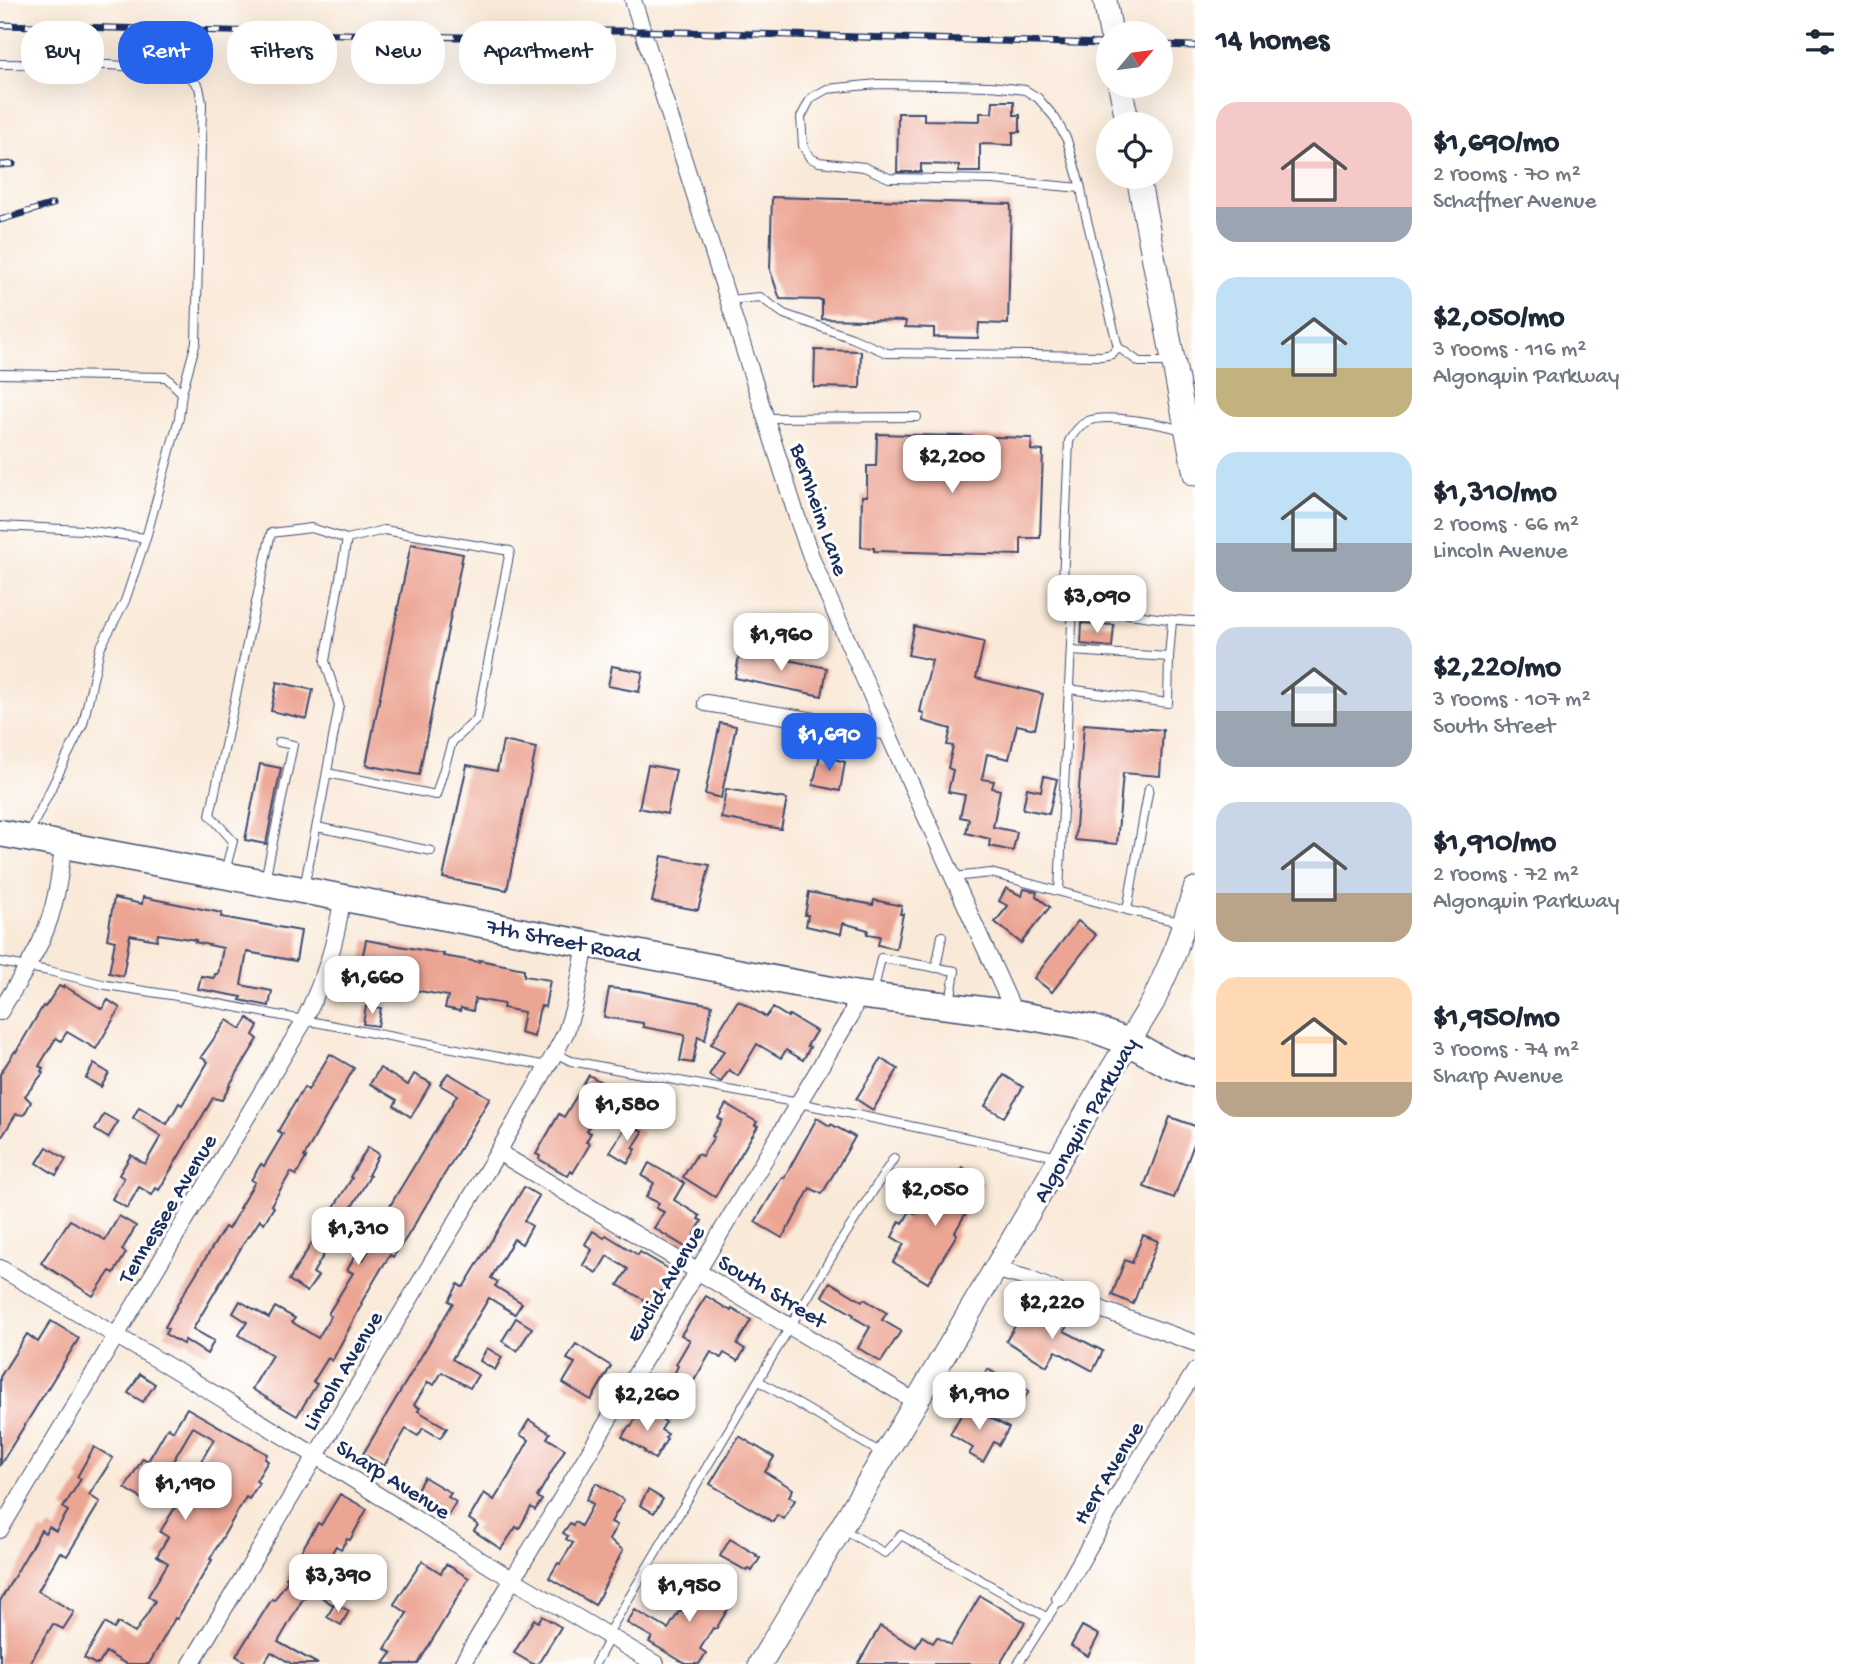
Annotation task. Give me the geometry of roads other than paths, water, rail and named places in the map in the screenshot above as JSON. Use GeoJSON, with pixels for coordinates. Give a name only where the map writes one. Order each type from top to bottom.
{"type":"FeatureCollection","features":[{"type":"Feature","properties":{"kind":"main road"},"geometry":{"type":"LineString","coordinates":[[1105,0],[1109,21]]}},
{"type":"Feature","properties":{"kind":"main road"},"geometry":{"type":"LineString","coordinates":[[1140,189],[1174,362],[1191,431],[1195,474]]}},
{"type":"Feature","properties":{"kind":"main road","name":"7th Street Road"},"geometry":{"type":"LineString","coordinates":[[0,833],[865,996],[1015,1014],[1091,1028],[1128,1042],[1170,1065],[1195,1074]]}},
{"type":"Feature","properties":{"kind":"main road","name":"Algonquin Parkway"},"geometry":{"type":"LineString","coordinates":[[760,1664],[1153,1002],[1173,957],[1195,889]]}},
{"type":"Feature","properties":{"kind":"street","name":"Bernheim Lane"},"geometry":{"type":"LineString","coordinates":[[633,0],[813,562],[1015,1014]]}},
{"type":"Feature","properties":{"kind":"street"},"geometry":{"type":"LineString","coordinates":[[706,703],[887,731]]}},
{"type":"Feature","properties":{"kind":"street"},"geometry":{"type":"LineString","coordinates":[[0,1012],[41,941],[60,878],[63,845]]}},
{"type":"Feature","properties":{"kind":"street","name":"Tennessee Avenue"},"geometry":{"type":"LineString","coordinates":[[0,1530],[304,1020],[328,966],[338,931],[342,898]]}},
{"type":"Feature","properties":{"kind":"street","name":"Lincoln Avenue"},"geometry":{"type":"LineString","coordinates":[[191,1664],[552,1060],[566,1032],[575,1003],[586,944]]}},
{"type":"Feature","properties":{"kind":"street","name":"Euclid Avenue"},"geometry":{"type":"LineString","coordinates":[[462,1664],[865,996]]}},
{"type":"Feature","properties":{"kind":"street","name":"South Street"},"geometry":{"type":"LineString","coordinates":[[498,1152],[916,1402]]}},
{"type":"Feature","properties":{"kind":"street","name":"Sharp Avenue"},"geometry":{"type":"LineString","coordinates":[[0,1268],[316,1455],[513,1579],[656,1664]]}},
{"type":"Feature","properties":{"kind":"street"},"geometry":{"type":"LineString","coordinates":[[995,1269],[1026,1278],[1102,1310],[1195,1343]]}},
{"type":"Feature","properties":{"kind":"street","name":"Herr Avenue"},"geometry":{"type":"LineString","coordinates":[[1060,1598],[1132,1471],[1195,1371]]}},
{"type":"Feature","properties":{"kind":"lane"},"geometry":{"type":"LineString","coordinates":[[0,64],[110,65],[175,70],[190,77],[199,87],[202,103],[196,342],[182,393],[179,418],[146,538],[125,601],[100,648],[83,724],[27,838]]}},
{"type":"Feature","properties":{"kind":"lane"},"geometry":{"type":"LineString","coordinates":[[1081,188],[993,180],[889,178],[864,167],[819,162],[810,158],[803,146],[801,117],[811,98],[827,89],[878,84],[992,86],[1025,90],[1038,98],[1055,118],[1067,140],[1081,188],[1118,347],[1139,362],[1174,362]]}},
{"type":"Feature","properties":{"kind":"lane"},"geometry":{"type":"LineString","coordinates":[[728,300],[760,297],[784,314],[887,353],[1102,356],[1112,354],[1118,347]]}},
{"type":"Feature","properties":{"kind":"lane"},"geometry":{"type":"LineString","coordinates":[[0,374],[166,377],[182,393]]}},
{"type":"Feature","properties":{"kind":"lane"},"geometry":{"type":"LineString","coordinates":[[766,418],[917,417]]}},
{"type":"Feature","properties":{"kind":"lane"},"geometry":{"type":"LineString","coordinates":[[1191,431],[1162,424],[1097,419],[1086,422],[1074,432],[1069,442],[1063,583],[1073,604],[1084,610],[1172,621],[1195,621]]}},
{"type":"Feature","properties":{"kind":"lane"},"geometry":{"type":"LineString","coordinates":[[0,526],[83,530],[146,538]]}},
{"type":"Feature","properties":{"kind":"lane"},"geometry":{"type":"LineString","coordinates":[[224,875],[233,841],[210,815],[271,533],[311,528],[348,539],[384,530],[510,551],[477,719],[452,743],[436,795],[327,773]]}},
{"type":"Feature","properties":{"kind":"lane"},"geometry":{"type":"LineString","coordinates":[[303,890],[339,705],[324,661],[348,539]]}},
{"type":"Feature","properties":{"kind":"lane"},"geometry":{"type":"LineString","coordinates":[[1059,891],[1073,604]]}},
{"type":"Feature","properties":{"kind":"lane"},"geometry":{"type":"LineString","coordinates":[[1069,689],[1168,703],[1172,621]]}},
{"type":"Feature","properties":{"kind":"lane"},"geometry":{"type":"LineString","coordinates":[[1071,651],[1169,657]]}},
{"type":"Feature","properties":{"kind":"lane"},"geometry":{"type":"LineString","coordinates":[[265,883],[293,745],[279,742]]}},
{"type":"Feature","properties":{"kind":"lane"},"geometry":{"type":"LineString","coordinates":[[1127,910],[1149,788]]}},
{"type":"Feature","properties":{"kind":"lane"},"geometry":{"type":"LineString","coordinates":[[317,827],[431,851]]}},
{"type":"Feature","properties":{"kind":"lane"},"geometry":{"type":"LineString","coordinates":[[953,877],[991,873],[1183,923]]}},
{"type":"Feature","properties":{"kind":"lane"},"geometry":{"type":"LineString","coordinates":[[936,968],[942,936]]}},
{"type":"Feature","properties":{"kind":"lane"},"geometry":{"type":"LineString","coordinates":[[865,996],[881,958],[955,971],[949,1006]]}},
{"type":"Feature","properties":{"kind":"lane"},"geometry":{"type":"LineString","coordinates":[[0,962],[106,985],[304,1020],[571,1061],[799,1103],[1061,1158]]}},
{"type":"Feature","properties":{"kind":"lane"},"geometry":{"type":"LineString","coordinates":[[595,1664],[758,1381],[894,1158]]}},
{"type":"Feature","properties":{"kind":"lane"},"geometry":{"type":"LineString","coordinates":[[758,1381],[884,1455]]}},
{"type":"Feature","properties":{"kind":"lane"},"geometry":{"type":"LineString","coordinates":[[841,1528],[885,1553],[901,1535],[1048,1618]]}},
{"type":"Feature","properties":{"kind":"lane"},"geometry":{"type":"LineString","coordinates":[[1018,1664],[1060,1598]]}},
{"type":"Feature","properties":{"kind":"railway"},"geometry":{"type":"LineString","coordinates":[[0,25],[498,38],[575,31],[643,31],[1096,44]]}},
{"type":"Feature","properties":{"kind":"railway"},"geometry":{"type":"LineString","coordinates":[[1173,45],[1195,46]]}},
{"type":"Feature","properties":{"kind":"railway"},"geometry":{"type":"LineString","coordinates":[[0,165],[13,164]]}},
{"type":"Feature","properties":{"kind":"railway"},"geometry":{"type":"LineString","coordinates":[[0,220],[53,204]]}}]}
